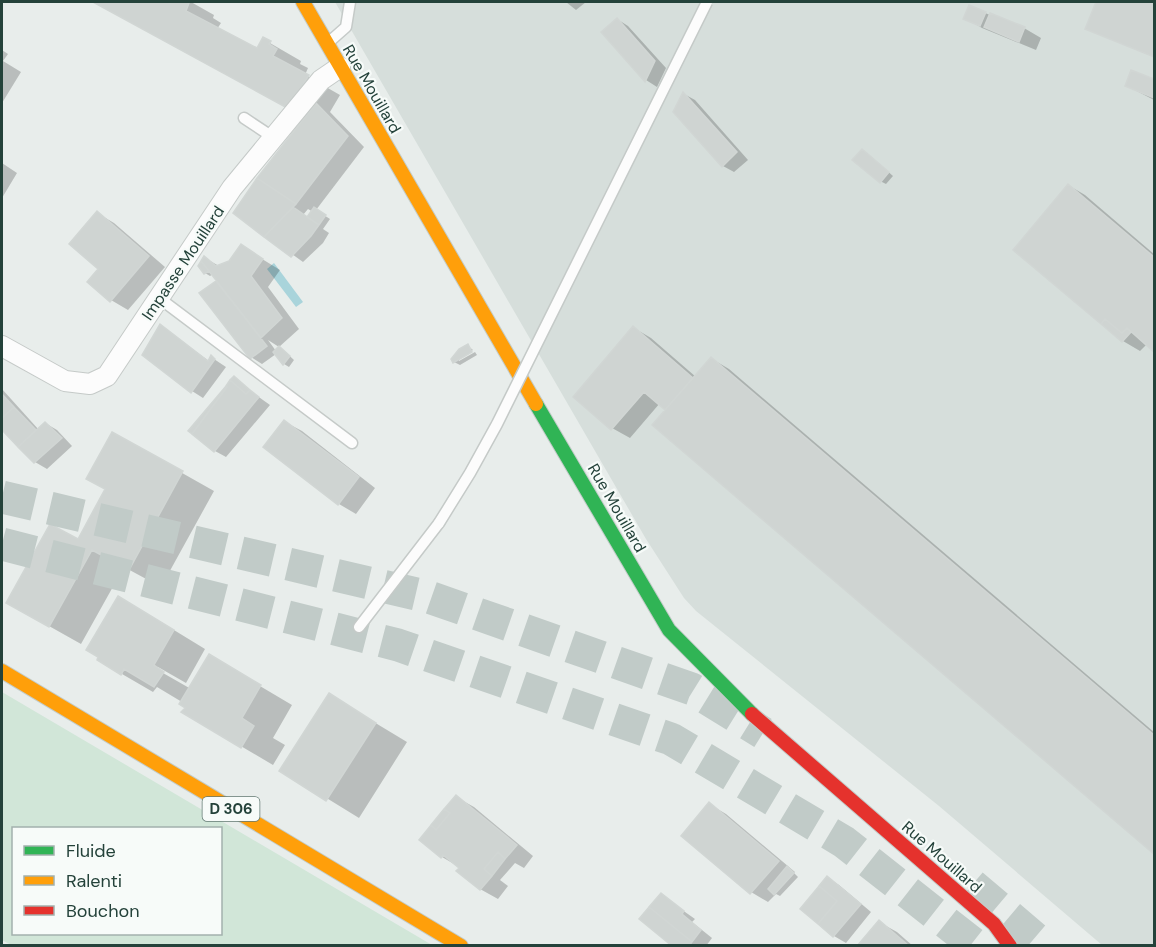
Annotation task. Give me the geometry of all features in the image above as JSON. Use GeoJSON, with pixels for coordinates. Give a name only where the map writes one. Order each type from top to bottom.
{"type":"FeatureCollection","features":[{"type":"Feature","properties":{"kind":"main road","name":"Rue Mouillard"},"geometry":{"type":"LineString","coordinates":[[303,2],[499,342],[669,630],[752,714],[994,924],[1010,945]]}},
{"type":"Feature","properties":{"kind":"main road","name":"D 306"},"geometry":{"type":"LineString","coordinates":[[2,670],[461,945]]}},
{"type":"Feature","properties":{"kind":"street","name":"Impasse Mouillard"},"geometry":{"type":"LineString","coordinates":[[2,346],[65,381],[90,384],[107,376],[232,189],[321,81],[340,67]]}},
{"type":"Feature","properties":{"kind":"lane"},"geometry":{"type":"LineString","coordinates":[[327,44],[346,27],[350,2]]}},
{"type":"Feature","properties":{"kind":"lane"},"geometry":{"type":"LineString","coordinates":[[358,627],[404,571],[439,523],[470,473],[497,424],[707,2]]}},
{"type":"Feature","properties":{"kind":"lane"},"geometry":{"type":"LineString","coordinates":[[244,118],[274,138]]}},
{"type":"Feature","properties":{"kind":"lane"},"geometry":{"type":"LineString","coordinates":[[159,298],[352,443]]}},
{"type":"Feature","properties":{"kind":"shaded area"},"geometry":{"type":"Polygon","coordinates":[[[335,2],[1154,2],[1154,945],[1102,945],[939,806],[696,611],[684,598],[646,539],[335,2]]]}},
{"type":"Feature","properties":{"kind":"green space"},"geometry":{"type":"Polygon","coordinates":[[[2,692],[432,945],[11,945],[2,940],[2,692]]]}},
{"type":"Feature","properties":{"kind":"water"},"geometry":{"type":"Polygon","coordinates":[[[274,263],[303,302],[296,307],[267,269],[274,263]]]}},
{"type":"Feature","properties":{"kind":"building"},"geometry":{"type":"Polygon","coordinates":[[[93,2],[189,3],[186,11],[257,48],[263,37],[271,41],[269,44],[277,49],[273,56],[309,75],[289,109],[93,2]]]}},
{"type":"Feature","properties":{"kind":"building"},"geometry":{"type":"Polygon","coordinates":[[[1096,2],[1154,2],[1154,57],[1085,29],[1096,2]]]}},
{"type":"Feature","properties":{"kind":"building"},"geometry":{"type":"Polygon","coordinates":[[[969,5],[986,12],[980,26],[963,19],[969,5]]]}},
{"type":"Feature","properties":{"kind":"building"},"geometry":{"type":"Polygon","coordinates":[[[990,13],[1025,27],[1019,42],[984,27],[990,13]]]}},
{"type":"Feature","properties":{"kind":"building"},"geometry":{"type":"Polygon","coordinates":[[[617,18],[655,61],[645,82],[601,32],[617,18]]]}},
{"type":"Feature","properties":{"kind":"building"},"geometry":{"type":"Polygon","coordinates":[[[1131,70],[1154,79],[1154,98],[1125,86],[1131,70]]]}},
{"type":"Feature","properties":{"kind":"building"},"geometry":{"type":"Polygon","coordinates":[[[683,92],[737,152],[722,167],[673,112],[683,92]]]}},
{"type":"Feature","properties":{"kind":"building"},"geometry":{"type":"Polygon","coordinates":[[[316,103],[348,136],[296,204],[257,178],[316,103]]]}},
{"type":"Feature","properties":{"kind":"building"},"geometry":{"type":"Polygon","coordinates":[[[862,149],[889,172],[880,183],[852,160],[862,149]]]}},
{"type":"Feature","properties":{"kind":"building"},"geometry":{"type":"Polygon","coordinates":[[[257,178],[296,204],[264,237],[233,213],[257,178]]]}},
{"type":"Feature","properties":{"kind":"building"},"geometry":{"type":"Polygon","coordinates":[[[1068,184],[1154,257],[1154,352],[1127,328],[1122,333],[1105,319],[1101,324],[1013,250],[1068,184]]]}},
{"type":"Feature","properties":{"kind":"building"},"geometry":{"type":"Polygon","coordinates":[[[293,207],[319,225],[291,257],[264,237],[293,207]]]}},
{"type":"Feature","properties":{"kind":"building"},"geometry":{"type":"Polygon","coordinates":[[[314,207],[326,215],[319,225],[307,217],[314,207]]]}},
{"type":"Feature","properties":{"kind":"building"},"geometry":{"type":"Polygon","coordinates":[[[97,211],[149,256],[110,302],[87,282],[98,269],[69,244],[97,211]]]}},
{"type":"Feature","properties":{"kind":"building"},"geometry":{"type":"Polygon","coordinates":[[[241,244],[263,259],[251,276],[282,318],[261,338],[201,261],[204,256],[216,266],[229,261],[241,244]]]}},
{"type":"Feature","properties":{"kind":"building"},"geometry":{"type":"Polygon","coordinates":[[[201,261],[209,271],[204,274],[198,266],[201,261]]]}},
{"type":"Feature","properties":{"kind":"building"},"geometry":{"type":"Polygon","coordinates":[[[216,281],[267,346],[250,359],[199,293],[216,281]]]}},
{"type":"Feature","properties":{"kind":"building"},"geometry":{"type":"Polygon","coordinates":[[[1105,319],[1122,333],[1127,328],[1131,332],[1122,342],[1101,324],[1105,319]]]}},
{"type":"Feature","properties":{"kind":"building"},"geometry":{"type":"Polygon","coordinates":[[[160,324],[208,361],[211,355],[215,359],[191,393],[142,355],[160,324]]]}},
{"type":"Feature","properties":{"kind":"building"},"geometry":{"type":"Polygon","coordinates":[[[633,326],[693,378],[665,410],[644,392],[611,430],[573,397],[633,326]]]}},
{"type":"Feature","properties":{"kind":"building"},"geometry":{"type":"Polygon","coordinates":[[[468,344],[472,352],[453,363],[451,359],[459,349],[468,344]]]}},
{"type":"Feature","properties":{"kind":"building"},"geometry":{"type":"Polygon","coordinates":[[[279,346],[290,356],[283,365],[273,352],[279,346]]]}},
{"type":"Feature","properties":{"kind":"building"},"geometry":{"type":"Polygon","coordinates":[[[711,357],[1154,735],[1154,854],[652,425],[711,357]]]}},
{"type":"Feature","properties":{"kind":"building"},"geometry":{"type":"Polygon","coordinates":[[[234,376],[250,390],[246,394],[230,380],[234,376]]]}},
{"type":"Feature","properties":{"kind":"building"},"geometry":{"type":"Polygon","coordinates":[[[230,380],[246,394],[250,390],[259,397],[214,452],[192,434],[230,380]]]}},
{"type":"Feature","properties":{"kind":"building"},"geometry":{"type":"Polygon","coordinates":[[[226,386],[192,434],[188,431],[226,386]]]}},
{"type":"Feature","properties":{"kind":"building"},"geometry":{"type":"Polygon","coordinates":[[[2,394],[14,407],[2,418],[2,394]]]}},
{"type":"Feature","properties":{"kind":"building"},"geometry":{"type":"Polygon","coordinates":[[[14,407],[36,430],[18,447],[2,430],[2,418],[14,407]]]}},
{"type":"Feature","properties":{"kind":"building"},"geometry":{"type":"Polygon","coordinates":[[[284,420],[359,477],[338,505],[263,447],[284,420]]]}},
{"type":"Feature","properties":{"kind":"building"},"geometry":{"type":"Polygon","coordinates":[[[45,422],[62,438],[34,463],[18,447],[45,422]]]}},
{"type":"Feature","properties":{"kind":"building"},"geometry":{"type":"Polygon","coordinates":[[[112,432],[183,471],[129,570],[92,550],[49,627],[6,603],[50,524],[78,539],[105,489],[86,479],[112,432]]]}},
{"type":"Feature","properties":{"kind":"building"},"geometry":{"type":"Polygon","coordinates":[[[118,596],[174,630],[154,665],[164,672],[154,687],[124,669],[121,675],[86,650],[118,596]]]}},
{"type":"Feature","properties":{"kind":"building"},"geometry":{"type":"Polygon","coordinates":[[[209,654],[261,685],[242,718],[254,726],[241,748],[181,712],[185,708],[179,704],[209,654]]]}},
{"type":"Feature","properties":{"kind":"building"},"geometry":{"type":"Polygon","coordinates":[[[329,693],[376,723],[326,801],[279,771],[329,693]]]}},
{"type":"Feature","properties":{"kind":"building"},"geometry":{"type":"Polygon","coordinates":[[[456,795],[517,845],[505,859],[498,852],[484,869],[492,876],[480,890],[456,871],[459,868],[443,855],[441,858],[419,840],[431,825],[436,830],[450,813],[444,809],[456,795]]]}},
{"type":"Feature","properties":{"kind":"building"},"geometry":{"type":"Polygon","coordinates":[[[709,802],[779,861],[750,894],[681,836],[709,802]]]}},
{"type":"Feature","properties":{"kind":"building"},"geometry":{"type":"Polygon","coordinates":[[[444,809],[450,813],[436,830],[431,825],[444,809]]]}},
{"type":"Feature","properties":{"kind":"building"},"geometry":{"type":"Polygon","coordinates":[[[498,852],[505,859],[492,876],[484,869],[498,852]]]}},
{"type":"Feature","properties":{"kind":"building"},"geometry":{"type":"Polygon","coordinates":[[[787,866],[794,873],[774,895],[768,889],[787,866]]]}},
{"type":"Feature","properties":{"kind":"building"},"geometry":{"type":"Polygon","coordinates":[[[827,876],[861,904],[833,937],[818,924],[837,901],[819,886],[827,876]]]}},
{"type":"Feature","properties":{"kind":"building"},"geometry":{"type":"Polygon","coordinates":[[[819,886],[837,901],[818,924],[800,909],[819,886]]]}},
{"type":"Feature","properties":{"kind":"building"},"geometry":{"type":"Polygon","coordinates":[[[661,893],[684,911],[682,914],[701,930],[692,942],[649,907],[661,893]]]}},
{"type":"Feature","properties":{"kind":"building"},"geometry":{"type":"Polygon","coordinates":[[[649,907],[692,942],[689,946],[672,946],[639,919],[649,907]]]}},
{"type":"Feature","properties":{"kind":"building"},"geometry":{"type":"Polygon","coordinates":[[[879,920],[909,946],[857,946],[879,920]]]}},
{"type":"Feature","properties":{"kind":"tunnel"},"geometry":{"type":"LineString","coordinates":[[2,497],[429,597],[692,689],[763,733]]}},
{"type":"Feature","properties":{"kind":"tunnel"},"geometry":{"type":"LineString","coordinates":[[2,544],[398,645],[671,739],[844,842],[976,946]]}},
{"type":"Feature","properties":{"kind":"tunnel"},"geometry":{"type":"LineString","coordinates":[[972,885],[1044,946]]}},
{"type":"Feature","properties":{"kind":"traffic: fast"},"geometry":{"type":"LineString","coordinates":[[536,404],[669,630],[752,714]]}},
{"type":"Feature","properties":{"kind":"traffic: slow"},"geometry":{"type":"LineString","coordinates":[[303,2],[536,404]]}},
{"type":"Feature","properties":{"kind":"traffic: slow"},"geometry":{"type":"LineString","coordinates":[[2,671],[461,946]]}},
{"type":"Feature","properties":{"kind":"traffic: jam"},"geometry":{"type":"LineString","coordinates":[[752,714],[994,924],[1010,946]]}}]}
